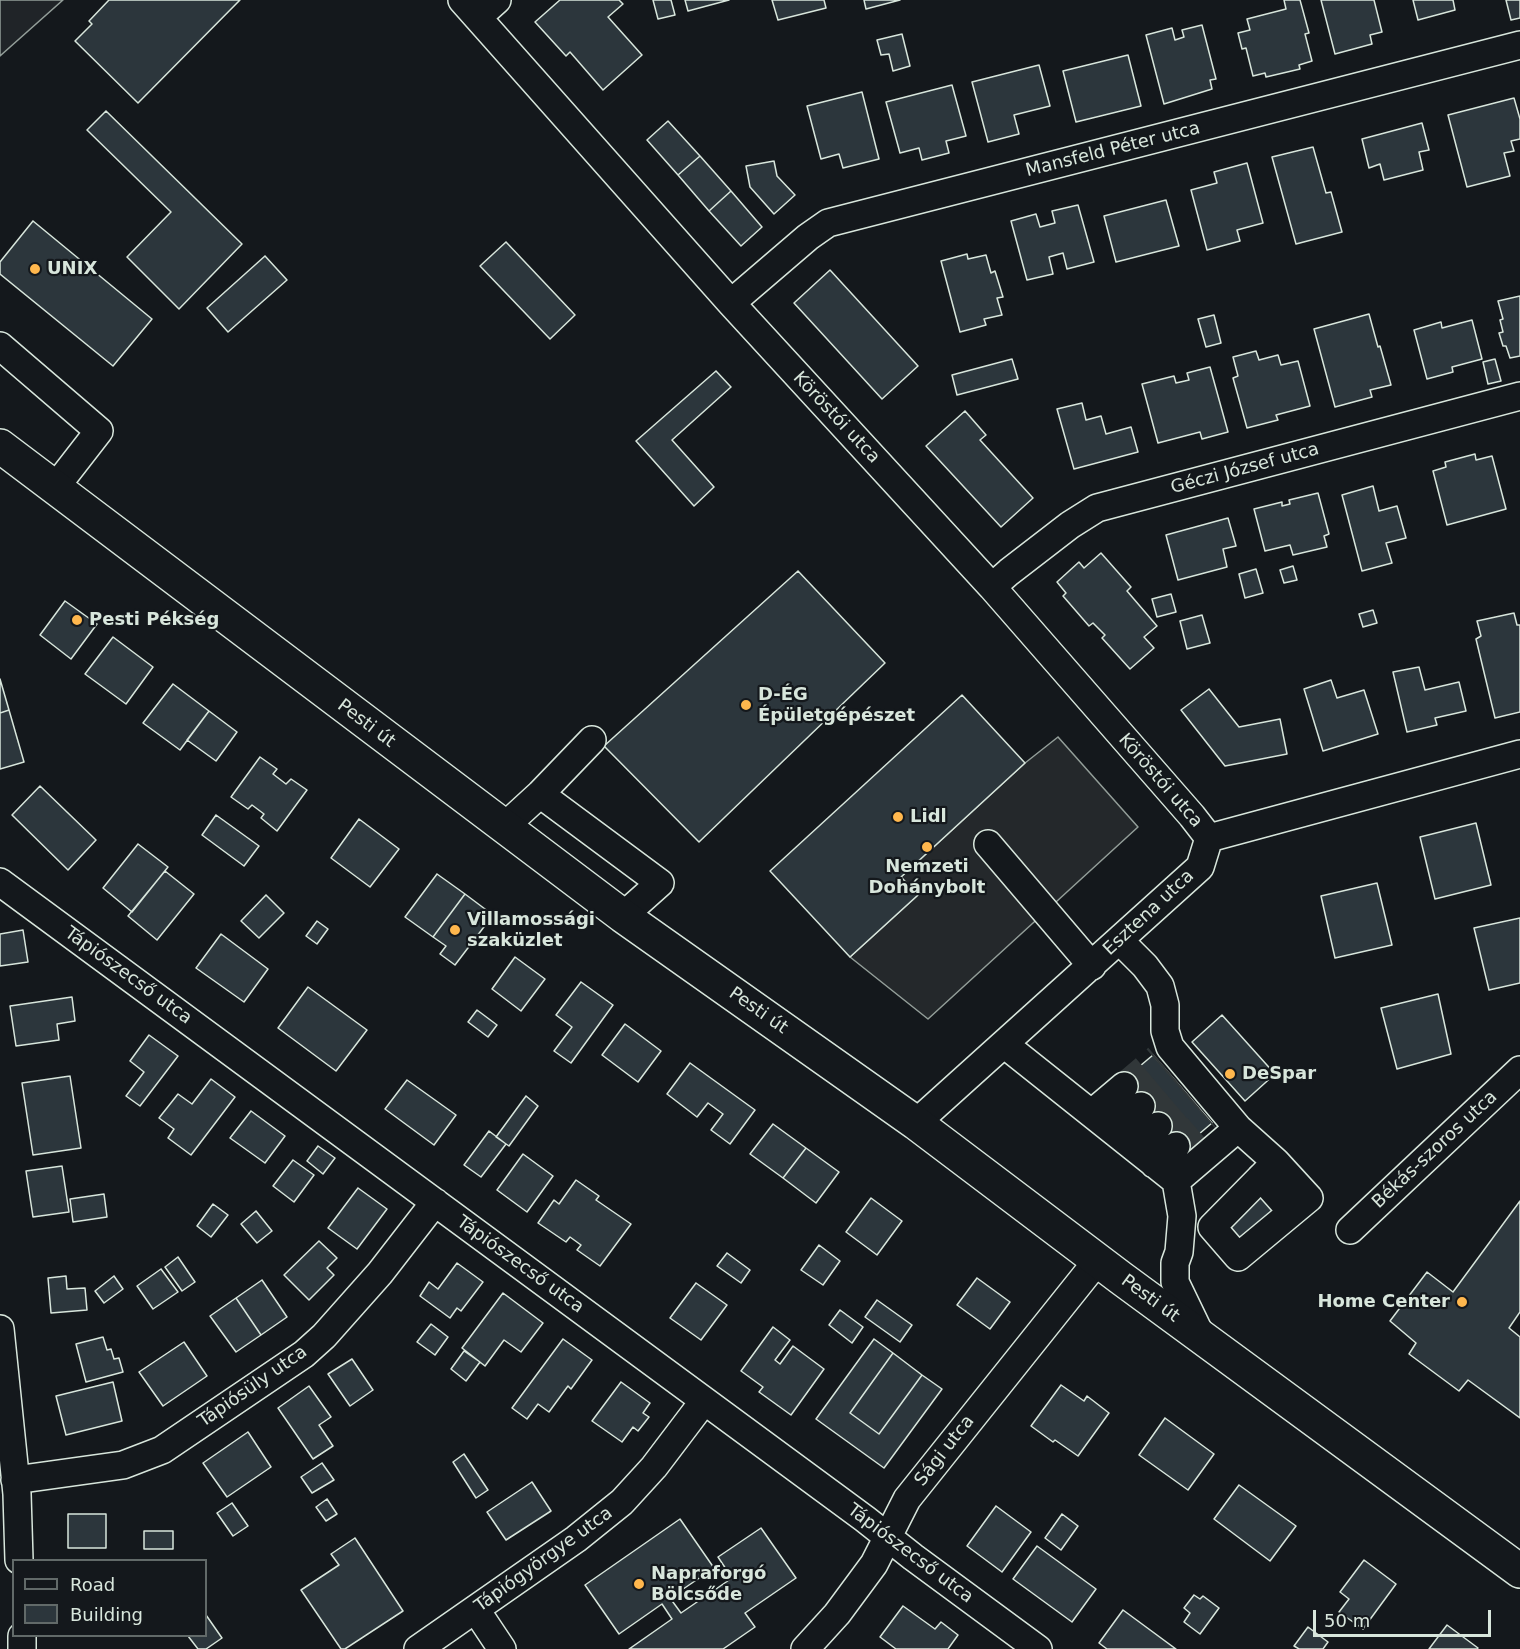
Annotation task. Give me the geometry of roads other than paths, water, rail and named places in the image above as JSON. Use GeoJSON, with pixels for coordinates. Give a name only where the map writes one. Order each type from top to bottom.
{"type":"FeatureCollection","features":[{"type":"Feature","properties":{"kind":"main road","name":"Pesti út"},"geometry":{"type":"LineString","coordinates":[[0,446],[54,489],[623,916],[916,1123],[1202,1338],[1520,1571]]}},
{"type":"Feature","properties":{"kind":"street","name":"Köröstói utca"},"geometry":{"type":"LineString","coordinates":[[479,6],[731,303],[992,587],[1209,838]]}},
{"type":"Feature","properties":{"kind":"street","name":"Mansfeld Péter utca"},"geometry":{"type":"LineString","coordinates":[[731,303],[808,237],[828,223],[1520,45]]}},
{"type":"Feature","properties":{"kind":"street"},"geometry":{"type":"LineString","coordinates":[[0,346],[99,431],[54,489]]}},
{"type":"Feature","properties":{"kind":"street","name":"Géczi József utca"},"geometry":{"type":"LineString","coordinates":[[992,587],[1070,525],[1097,508],[1520,396]]}},
{"type":"Feature","properties":{"kind":"street"},"geometry":{"type":"LineString","coordinates":[[504,826],[540,794],[592,740]]}},
{"type":"Feature","properties":{"kind":"street"},"geometry":{"type":"LineString","coordinates":[[1209,838],[1520,754]]}},
{"type":"Feature","properties":{"kind":"street"},"geometry":{"type":"LineString","coordinates":[[540,794],[660,883],[623,916]]}},
{"type":"Feature","properties":{"kind":"street","name":"Esztena utca"},"geometry":{"type":"LineString","coordinates":[[916,1123],[1200,867],[1209,838]]}},
{"type":"Feature","properties":{"kind":"street"},"geometry":{"type":"LineString","coordinates":[[988,844],[1092,966]]}},
{"type":"Feature","properties":{"kind":"street","name":"Tápiószecső utca"},"geometry":{"type":"LineString","coordinates":[[0,882],[1038,1649]]}},
{"type":"Feature","properties":{"kind":"street"},"geometry":{"type":"LineString","coordinates":[[1120,941],[1145,966],[1160,986],[1165,1005],[1165,1031],[1189,1083],[1238,1128],[1252,1187],[1273,1228]]}},
{"type":"Feature","properties":{"kind":"street"},"geometry":{"type":"LineString","coordinates":[[1004,1044],[1176,1180],[1182,1216],[1179,1251],[1175,1263],[1175,1282],[1202,1338]]}},
{"type":"Feature","properties":{"kind":"street","name":"Békás-szoros utca"},"geometry":{"type":"LineString","coordinates":[[1350,1230],[1520,1070]]}},
{"type":"Feature","properties":{"kind":"street"},"geometry":{"type":"LineString","coordinates":[[1092,1113],[1141,1106]]}},
{"type":"Feature","properties":{"kind":"street"},"geometry":{"type":"LineString","coordinates":[[1113,1130],[1141,1106]]}},
{"type":"Feature","properties":{"kind":"street"},"geometry":{"type":"LineString","coordinates":[[1134,1147],[1141,1106]]}},
{"type":"Feature","properties":{"kind":"street"},"geometry":{"type":"LineString","coordinates":[[1176,1180],[1238,1128]]}},
{"type":"Feature","properties":{"kind":"street"},"geometry":{"type":"LineString","coordinates":[[1154,1164],[1176,1146]]}},
{"type":"Feature","properties":{"kind":"street"},"geometry":{"type":"LineString","coordinates":[[1252,1187],[1309,1198],[1238,1257],[1212,1227],[1252,1187]]}},
{"type":"Feature","properties":{"kind":"street","name":"Tápiósüly utca"},"geometry":{"type":"LineString","coordinates":[[11,1490],[123,1465],[162,1450],[304,1354],[324,1336],[380,1273],[435,1202]]}},
{"type":"Feature","properties":{"kind":"street","name":"Sági utca"},"geometry":{"type":"LineString","coordinates":[[805,1649],[837,1614],[874,1564],[907,1499],[1098,1260]]}},
{"type":"Feature","properties":{"kind":"street"},"geometry":{"type":"LineString","coordinates":[[0,1329],[11,1490],[19,1559]]}},
{"type":"Feature","properties":{"kind":"street","name":"Tápiógyörgye utca"},"geometry":{"type":"LineString","coordinates":[[418,1649],[576,1539],[622,1502],[654,1467],[704,1401]]}},
{"type":"Feature","properties":{"kind":"street"},"geometry":{"type":"LineString","coordinates":[[476,1610],[502,1649]]}},
{"type":"Feature","properties":{"kind":"tunnel"},"geometry":{"type":"LineString","coordinates":[[1124,1086],[1157,1058]]}},
{"type":"Feature","properties":{"kind":"tunnel"},"geometry":{"type":"LineString","coordinates":[[1141,1106],[1174,1078]]}},
{"type":"Feature","properties":{"kind":"tunnel"},"geometry":{"type":"LineString","coordinates":[[1158,1126],[1191,1098]]}},
{"type":"Feature","properties":{"kind":"tunnel"},"geometry":{"type":"LineString","coordinates":[[1176,1146],[1208,1118]]}},
{"type":"Feature","properties":{"kind":"place","name":"UNIX"},"geometry":{"type":"Point","coordinates":[35,269]}},
{"type":"Feature","properties":{"kind":"place","name":"Pesti Pékség"},"geometry":{"type":"Point","coordinates":[77,620]}},
{"type":"Feature","properties":{"kind":"place","name":"D-ÉG Épületgépészet"},"geometry":{"type":"Point","coordinates":[746,705]}},
{"type":"Feature","properties":{"kind":"place","name":"Lidl"},"geometry":{"type":"Point","coordinates":[898,817]}},
{"type":"Feature","properties":{"kind":"place","name":"Nemzeti Dohánybolt"},"geometry":{"type":"Point","coordinates":[927,847]}},
{"type":"Feature","properties":{"kind":"place","name":"Villamossági szaküzlet"},"geometry":{"type":"Point","coordinates":[455,930]}},
{"type":"Feature","properties":{"kind":"place","name":"DeSpar"},"geometry":{"type":"Point","coordinates":[1230,1074]}},
{"type":"Feature","properties":{"kind":"place","name":"Home Center"},"geometry":{"type":"Point","coordinates":[1462,1302]}},
{"type":"Feature","properties":{"kind":"place","name":"Napraforgó Bölcsőde"},"geometry":{"type":"Point","coordinates":[639,1584]}}]}
